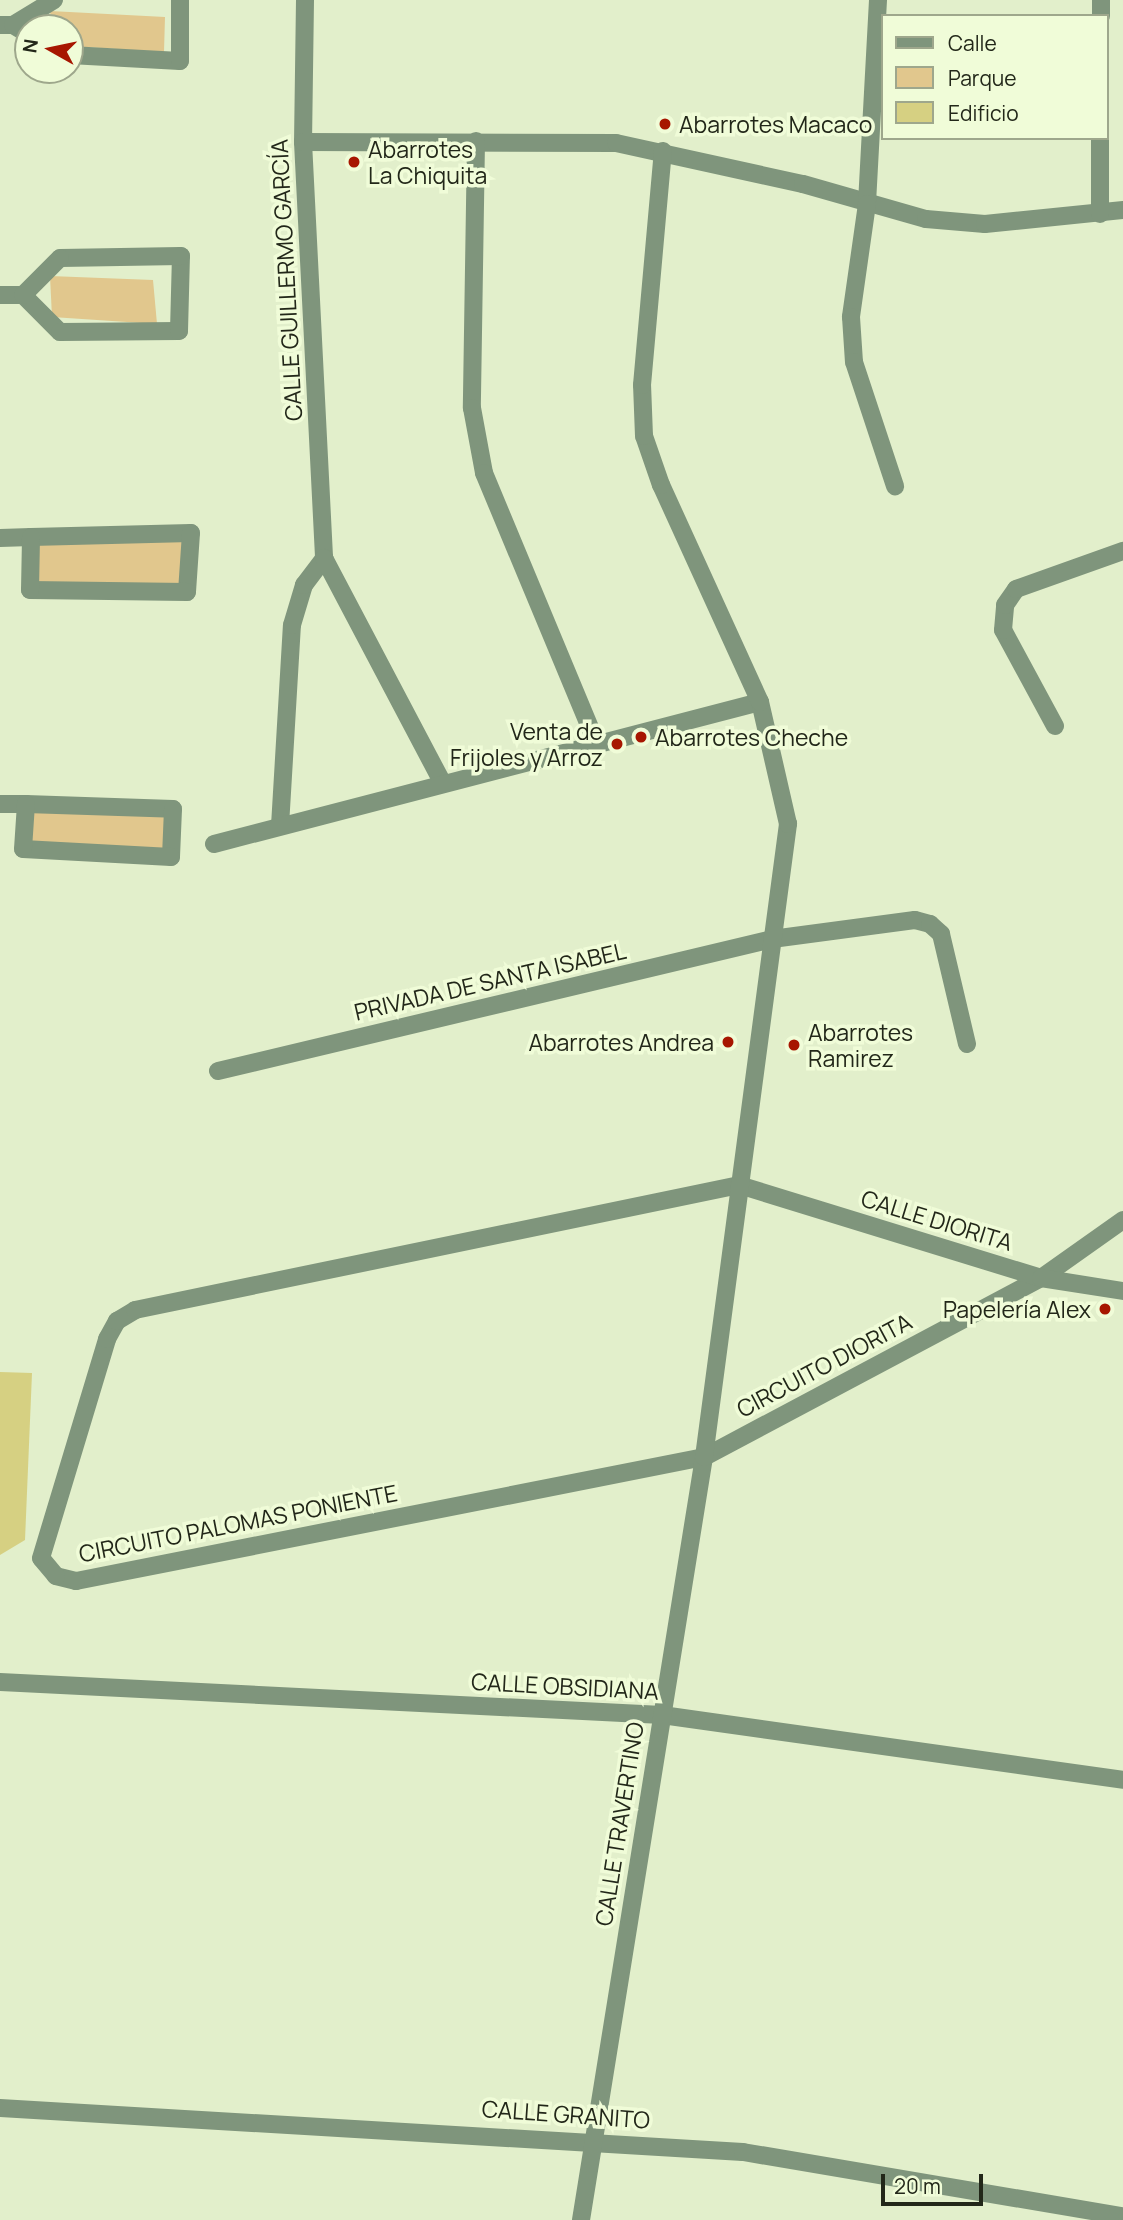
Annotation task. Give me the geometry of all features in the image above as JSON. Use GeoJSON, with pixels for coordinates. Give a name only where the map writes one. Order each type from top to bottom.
{"type":"FeatureCollection","features":[{"type":"Feature","properties":{"kind":"street"},"geometry":{"type":"LineString","coordinates":[[34,14],[54,0]]}},
{"type":"Feature","properties":{"kind":"street"},"geometry":{"type":"LineString","coordinates":[[84,56],[180,61],[180,0]]}},
{"type":"Feature","properties":{"kind":"street","name":"CALLE GUILLERMO GARCÍA"},"geometry":{"type":"LineString","coordinates":[[304,0],[303,142],[324,558],[442,782]]}},
{"type":"Feature","properties":{"kind":"street"},"geometry":{"type":"LineString","coordinates":[[878,0],[867,204],[851,317],[854,362],[895,486]]}},
{"type":"Feature","properties":{"kind":"street"},"geometry":{"type":"LineString","coordinates":[[1100,140],[1100,215]]}},
{"type":"Feature","properties":{"kind":"street"},"geometry":{"type":"LineString","coordinates":[[476,141],[472,408],[484,473],[596,742]]}},
{"type":"Feature","properties":{"kind":"street"},"geometry":{"type":"LineString","coordinates":[[303,142],[616,143],[663,151],[926,219],[985,225],[1100,215],[1123,210]]}},
{"type":"Feature","properties":{"kind":"street","name":"CALLE TRAVERTINO"},"geometry":{"type":"LineString","coordinates":[[581,2220],[704,1457],[788,824],[760,702],[660,485],[644,436],[642,385],[663,151]]}},
{"type":"Feature","properties":{"kind":"street"},"geometry":{"type":"LineString","coordinates":[[0,295],[23,295],[60,332],[179,331],[181,256],[60,258],[23,295]]}},
{"type":"Feature","properties":{"kind":"street"},"geometry":{"type":"LineString","coordinates":[[0,538],[31,537],[191,533],[187,592],[30,590],[31,537]]}},
{"type":"Feature","properties":{"kind":"street"},"geometry":{"type":"LineString","coordinates":[[1055,726],[1003,630],[1005,605],[1016,589],[1123,551]]}},
{"type":"Feature","properties":{"kind":"street"},"geometry":{"type":"LineString","coordinates":[[280,827],[292,625],[304,585],[324,558]]}},
{"type":"Feature","properties":{"kind":"street"},"geometry":{"type":"LineString","coordinates":[[214,844],[442,782],[760,702]]}},
{"type":"Feature","properties":{"kind":"street"},"geometry":{"type":"LineString","coordinates":[[0,804],[26,804],[173,809],[171,858],[23,849],[26,804]]}},
{"type":"Feature","properties":{"kind":"street","name":"PRIVADA DE SANTA ISABEL"},"geometry":{"type":"LineString","coordinates":[[218,1071],[772,939],[915,920],[930,923],[941,934],[967,1044]]}},
{"type":"Feature","properties":{"kind":"street","name":"CALLE DIORITA"},"geometry":{"type":"LineString","coordinates":[[738,1185],[1041,1278],[1123,1291]]}},
{"type":"Feature","properties":{"kind":"street","name":"CIRCUITO PALOMAS PONIENTE"},"geometry":{"type":"LineString","coordinates":[[704,1457],[76,1581],[56,1576],[41,1559],[107,1339],[117,1321],[135,1310],[738,1185]]}},
{"type":"Feature","properties":{"kind":"street","name":"CIRCUITO DIORITA"},"geometry":{"type":"LineString","coordinates":[[704,1457],[1041,1278],[1123,1220]]}},
{"type":"Feature","properties":{"kind":"street","name":"CALLE OBSIDIANA"},"geometry":{"type":"LineString","coordinates":[[0,1682],[662,1714],[1123,1780]]}},
{"type":"Feature","properties":{"kind":"street","name":"CALLE GRANITO"},"geometry":{"type":"LineString","coordinates":[[0,2108],[594,2140],[743,2152],[1123,2216]]}},
{"type":"Feature","properties":{"kind":"green space"},"geometry":{"type":"Polygon","coordinates":[[[50,11],[165,17],[164,52],[84,47],[84,14],[50,14],[50,11]]]}},
{"type":"Feature","properties":{"kind":"green space"},"geometry":{"type":"Polygon","coordinates":[[[50,276],[153,280],[157,324],[52,317],[50,276]]]}},
{"type":"Feature","properties":{"kind":"green space"},"geometry":{"type":"Polygon","coordinates":[[[187,536],[182,589],[33,588],[35,542],[187,536]]]}},
{"type":"Feature","properties":{"kind":"green space"},"geometry":{"type":"Polygon","coordinates":[[[29,806],[170,811],[169,855],[27,845],[29,806]]]}},
{"type":"Feature","properties":{"kind":"building"},"geometry":{"type":"Polygon","coordinates":[[[0,1372],[32,1373],[25,1540],[0,1555],[0,1372]]]}},
{"type":"Feature","properties":{"kind":"place","name":"Abarrotes Macaco"},"geometry":{"type":"Point","coordinates":[665,124]}},
{"type":"Feature","properties":{"kind":"place","name":"Abarrotes La Chiquita"},"geometry":{"type":"Point","coordinates":[354,162]}},
{"type":"Feature","properties":{"kind":"place","name":"Abarrotes Cheche"},"geometry":{"type":"Point","coordinates":[641,737]}},
{"type":"Feature","properties":{"kind":"place","name":"Venta de Frijoles y Arroz"},"geometry":{"type":"Point","coordinates":[617,744]}},
{"type":"Feature","properties":{"kind":"place","name":"Abarrotes Andrea"},"geometry":{"type":"Point","coordinates":[728,1042]}},
{"type":"Feature","properties":{"kind":"place","name":"Abarrotes Ramirez"},"geometry":{"type":"Point","coordinates":[794,1045]}},
{"type":"Feature","properties":{"kind":"place","name":"Papelería Alex"},"geometry":{"type":"Point","coordinates":[1105,1309]}}]}
